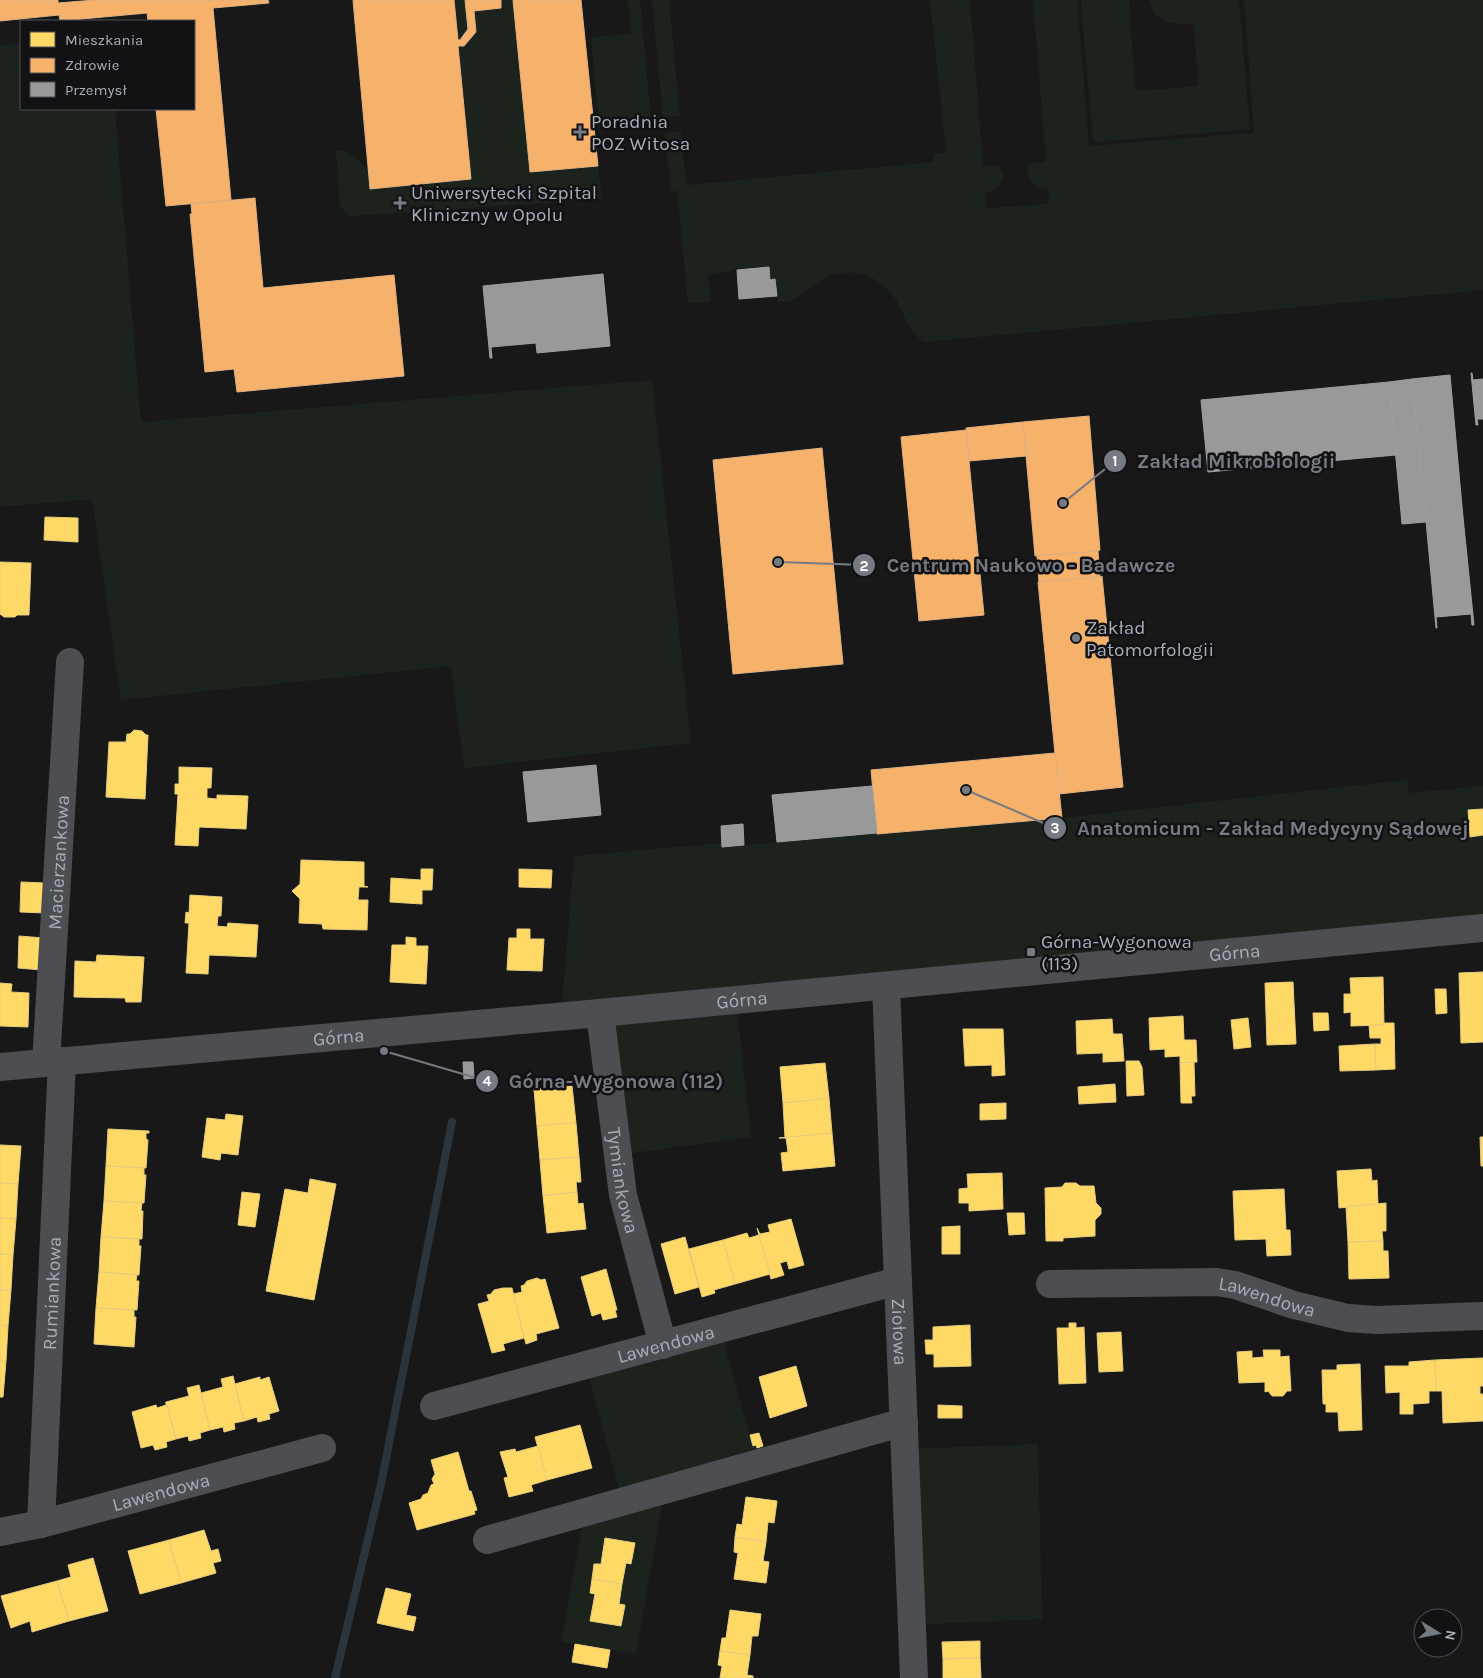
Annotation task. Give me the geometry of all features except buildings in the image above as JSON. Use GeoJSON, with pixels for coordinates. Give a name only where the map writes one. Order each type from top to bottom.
{"type":"FeatureCollection","features":[{"type":"Feature","properties":{"kind":"street","name":"Macierzankowa"},"geometry":{"type":"LineString","coordinates":[[54,1062],[70,662]]}},
{"type":"Feature","properties":{"kind":"street","name":"Górna"},"geometry":{"type":"LineString","coordinates":[[0,1067],[600,1013],[1483,928]]}},
{"type":"Feature","properties":{"kind":"street","name":"Ziołowa"},"geometry":{"type":"LineString","coordinates":[[886,986],[914,1678]]}},
{"type":"Feature","properties":{"kind":"street","name":"Tymiankowa"},"geometry":{"type":"LineString","coordinates":[[600,1013],[623,1195],[663,1344]]}},
{"type":"Feature","properties":{"kind":"street","name":"Rumiankowa"},"geometry":{"type":"LineString","coordinates":[[41,1524],[54,1062]]}},
{"type":"Feature","properties":{"kind":"street","name":"Lawendowa"},"geometry":{"type":"LineString","coordinates":[[434,1406],[898,1281]]}},
{"type":"Feature","properties":{"kind":"street","name":"Lawendowa"},"geometry":{"type":"LineString","coordinates":[[1050,1284],[1217,1282],[1235,1285],[1294,1305],[1348,1318],[1376,1320],[1483,1316]]}},
{"type":"Feature","properties":{"kind":"street"},"geometry":{"type":"LineString","coordinates":[[487,1540],[904,1422]]}},
{"type":"Feature","properties":{"kind":"street","name":"Lawendowa"},"geometry":{"type":"LineString","coordinates":[[0,1532],[41,1524],[322,1448]]}},
{"type":"Feature","properties":{"kind":"shaded area"},"geometry":{"type":"Polygon","coordinates":[[[454,0],[465,0],[468,29],[460,40],[458,40],[454,0]]]}},
{"type":"Feature","properties":{"kind":"shaded area"},"geometry":{"type":"Polygon","coordinates":[[[501,0],[513,0],[530,171],[598,166],[602,199],[348,215],[340,206],[336,151],[347,151],[369,170],[371,189],[471,179],[458,46],[464,46],[476,32],[474,11],[501,8],[501,0]]]}},
{"type":"Feature","properties":{"kind":"shaded area"},"geometry":{"type":"Polygon","coordinates":[[[628,0],[640,0],[651,119],[599,123],[591,37],[631,34],[628,0]]]}},
{"type":"Feature","properties":{"kind":"shaded area"},"geometry":{"type":"Polygon","coordinates":[[[652,0],[669,0],[680,116],[663,118],[652,0]]]}},
{"type":"Feature","properties":{"kind":"shaded area"},"geometry":{"type":"Polygon","coordinates":[[[930,0],[970,0],[983,166],[999,166],[1004,174],[1002,182],[998,187],[985,194],[986,208],[1049,204],[1048,189],[1037,187],[1028,176],[1027,170],[1030,165],[1046,162],[1033,0],[1077,0],[1089,146],[1254,133],[1244,0],[1483,0],[1483,290],[924,342],[913,332],[894,297],[888,290],[874,279],[857,273],[838,273],[829,276],[794,299],[778,302],[775,279],[770,279],[769,267],[731,269],[731,271],[708,274],[711,302],[688,303],[677,191],[671,191],[665,133],[681,131],[686,185],[934,162],[933,154],[946,153],[930,0]]]}},
{"type":"Feature","properties":{"kind":"shaded area"},"geometry":{"type":"Polygon","coordinates":[[[1081,0],[1129,0],[1135,91],[1198,86],[1194,24],[1172,23],[1160,19],[1152,8],[1150,0],[1239,0],[1250,129],[1093,142],[1081,0]]]}},
{"type":"Feature","properties":{"kind":"shaded area"},"geometry":{"type":"Polygon","coordinates":[[[20,44],[20,110],[115,110],[141,422],[652,380],[691,743],[464,768],[451,666],[121,700],[92,499],[0,507],[0,45],[20,44]]]}},
{"type":"Feature","properties":{"kind":"shaded area"},"geometry":{"type":"Polygon","coordinates":[[[1407,780],[1409,793],[1483,786],[1483,928],[738,999],[739,1028],[751,1137],[618,1155],[600,1013],[561,1017],[574,856],[722,843],[723,847],[1062,818],[1407,780]]]}},
{"type":"Feature","properties":{"kind":"shaded area"},"geometry":{"type":"Polygon","coordinates":[[[720,1329],[753,1446],[756,1445],[757,1448],[667,1477],[636,1654],[561,1642],[587,1499],[619,1490],[586,1365],[720,1329]]]}},
{"type":"Feature","properties":{"kind":"shaded area"},"geometry":{"type":"Polygon","coordinates":[[[1038,1444],[1042,1619],[912,1625],[905,1449],[1038,1444]]]}},
{"type":"Feature","properties":{"kind":"waterway"},"geometry":{"type":"LineString","coordinates":[[335,1678],[381,1484],[452,1122]]}},
{"type":"Feature","properties":{"kind":"place","name":"Poradnia POZ Witosa"},"geometry":{"type":"Point","coordinates":[580,132]}},
{"type":"Feature","properties":{"kind":"place","name":"Uniwersytecki Szpital Kliniczny w Opolu"},"geometry":{"type":"Point","coordinates":[400,203]}},
{"type":"Feature","properties":{"kind":"place","name":"Zakład Mikrobiologii"},"geometry":{"type":"Point","coordinates":[1063,503]}},
{"type":"Feature","properties":{"kind":"place","name":"Centrum Naukowo - Badawcze"},"geometry":{"type":"Point","coordinates":[778,562]}},
{"type":"Feature","properties":{"kind":"place","name":"Zakład Patomorfologii"},"geometry":{"type":"Point","coordinates":[1076,638]}},
{"type":"Feature","properties":{"kind":"place","name":"Anatomicum - Zakład Medycyny Sądowej"},"geometry":{"type":"Point","coordinates":[966,790]}},
{"type":"Feature","properties":{"kind":"place","name":"Górna-Wygonowa (113)"},"geometry":{"type":"Point","coordinates":[1031,952]}},
{"type":"Feature","properties":{"kind":"place","name":"Górna-Wygonowa (112)"},"geometry":{"type":"Point","coordinates":[384,1051]}}]}
